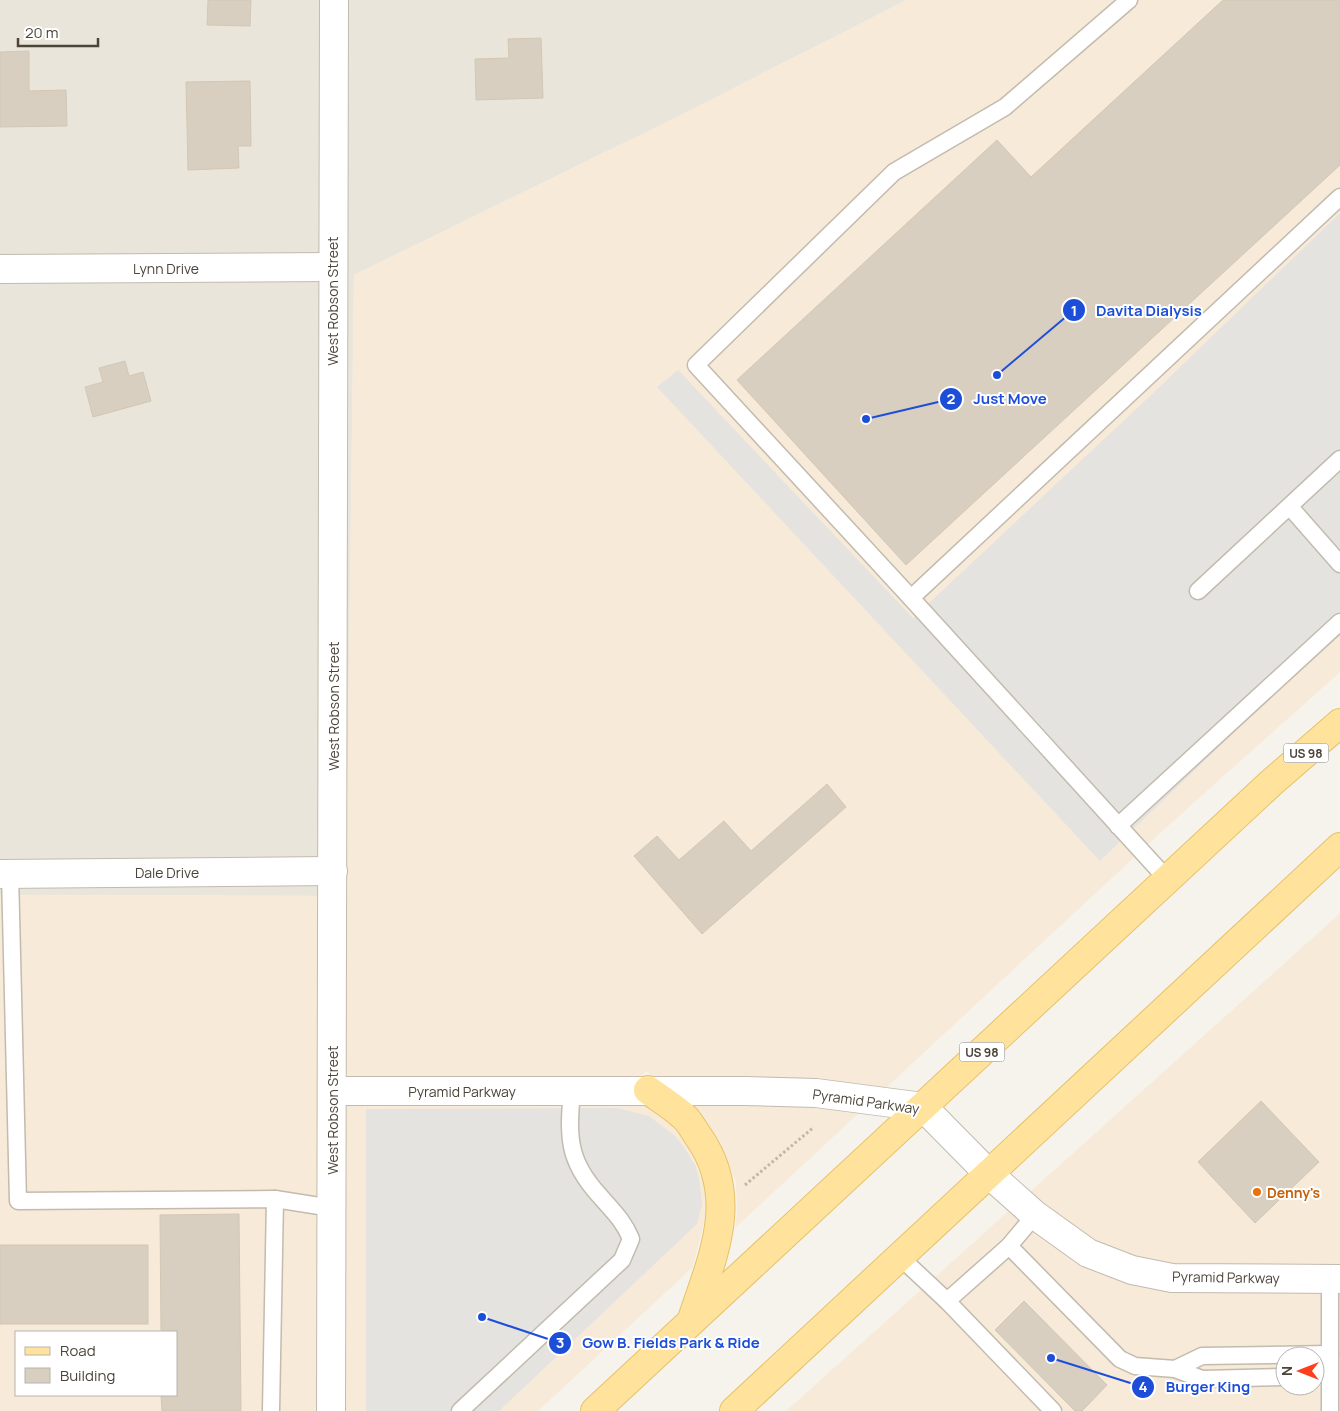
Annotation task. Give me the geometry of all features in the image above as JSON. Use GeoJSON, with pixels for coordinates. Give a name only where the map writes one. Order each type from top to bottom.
{"type":"FeatureCollection","features":[{"type":"Feature","properties":{"kind":"main road","name":"US 98"},"geometry":{"type":"LineString","coordinates":[[596,1411],[1167,879],[1340,723]]}},
{"type":"Feature","properties":{"kind":"main road"},"geometry":{"type":"LineString","coordinates":[[734,1411],[1340,847]]}},
{"type":"Feature","properties":{"kind":"main road"},"geometry":{"type":"LineString","coordinates":[[648,1090],[684,1116],[706,1148],[720,1183],[722,1215],[713,1256],[691,1321]]}},
{"type":"Feature","properties":{"kind":"street","name":"West Robson Street"},"geometry":{"type":"LineString","coordinates":[[331,1411],[334,0]]}},
{"type":"Feature","properties":{"kind":"street","name":"Lynn Drive"},"geometry":{"type":"LineString","coordinates":[[0,269],[332,267]]}},
{"type":"Feature","properties":{"kind":"street","name":"Dale Drive"},"geometry":{"type":"LineString","coordinates":[[5,874],[333,871]]}},
{"type":"Feature","properties":{"kind":"street","name":"Pyramid Parkway"},"geometry":{"type":"LineString","coordinates":[[332,1091],[648,1090],[816,1093],[923,1107],[989,1174],[1035,1215],[1088,1252],[1132,1270],[1172,1278],[1335,1278]]}},
{"type":"Feature","properties":{"kind":"lane"},"geometry":{"type":"LineString","coordinates":[[1129,0],[1006,107],[894,172],[696,364],[1167,879]]}},
{"type":"Feature","properties":{"kind":"lane"},"geometry":{"type":"LineString","coordinates":[[911,598],[1340,197]]}},
{"type":"Feature","properties":{"kind":"lane"},"geometry":{"type":"LineString","coordinates":[[1198,591],[1340,459]]}},
{"type":"Feature","properties":{"kind":"lane"},"geometry":{"type":"LineString","coordinates":[[1290,507],[1340,564]]}},
{"type":"Feature","properties":{"kind":"lane"},"geometry":{"type":"LineString","coordinates":[[1118,826],[1340,622]]}},
{"type":"Feature","properties":{"kind":"lane"},"geometry":{"type":"LineString","coordinates":[[5,874],[18,1201],[275,1199],[332,1208]]}},
{"type":"Feature","properties":{"kind":"lane"},"geometry":{"type":"LineString","coordinates":[[460,1411],[622,1260],[631,1239],[625,1224],[590,1185],[573,1156],[569,1134],[572,1090]]}},
{"type":"Feature","properties":{"kind":"lane"},"geometry":{"type":"LineString","coordinates":[[271,1411],[275,1199]]}},
{"type":"Feature","properties":{"kind":"lane"},"geometry":{"type":"LineString","coordinates":[[947,1301],[1009,1246],[1035,1215]]}},
{"type":"Feature","properties":{"kind":"lane"},"geometry":{"type":"LineString","coordinates":[[1009,1246],[1120,1359],[1135,1366],[1175,1370],[1202,1378],[1275,1377]]}},
{"type":"Feature","properties":{"kind":"lane"},"geometry":{"type":"LineString","coordinates":[[900,1257],[947,1301],[1053,1411]]}},
{"type":"Feature","properties":{"kind":"lane"},"geometry":{"type":"LineString","coordinates":[[1325,1368],[1330,1354],[1335,1278]]}},
{"type":"Feature","properties":{"kind":"lane"},"geometry":{"type":"LineString","coordinates":[[1175,1370],[1202,1356],[1330,1354]]}},
{"type":"Feature","properties":{"kind":"lane"},"geometry":{"type":"LineString","coordinates":[[1325,1390],[1330,1411]]}},
{"type":"Feature","properties":{"kind":"path"},"geometry":{"type":"LineString","coordinates":[[739,1190],[814,1127]]}},
{"type":"Feature","properties":{"kind":"shaded area"},"geometry":{"type":"Polygon","coordinates":[[[0,0],[907,0],[677,117],[354,275],[346,896],[0,895],[0,0]]]}},
{"type":"Feature","properties":{"kind":"shaded area"},"geometry":{"type":"Polygon","coordinates":[[[907,0],[1340,0],[1340,672],[1170,824],[735,1228],[737,1214],[736,1182],[719,1141],[694,1105],[646,1071],[627,1093],[672,1125],[692,1154],[705,1186],[706,1214],[693,1267],[538,1411],[0,1411],[0,895],[346,896],[354,275],[677,117],[907,0]]]}},
{"type":"Feature","properties":{"kind":"shaded area"},"geometry":{"type":"Polygon","coordinates":[[[1340,213],[1340,631],[1100,861],[657,387],[678,370],[913,618],[1149,397],[1340,213]]]}},
{"type":"Feature","properties":{"kind":"shaded area"},"geometry":{"type":"Polygon","coordinates":[[[1340,913],[1340,1411],[786,1411],[1340,913]]]}},
{"type":"Feature","properties":{"kind":"shaded area"},"geometry":{"type":"Polygon","coordinates":[[[617,1108],[649,1116],[675,1136],[684,1147],[696,1167],[699,1179],[702,1204],[697,1224],[499,1411],[366,1411],[366,1109],[617,1108]]]}},
{"type":"Feature","properties":{"kind":"building"},"geometry":{"type":"Polygon","coordinates":[[[208,0],[251,0],[250,26],[207,25],[208,0]]]}},
{"type":"Feature","properties":{"kind":"building"},"geometry":{"type":"Polygon","coordinates":[[[1223,0],[1340,0],[1340,165],[906,565],[737,380],[997,140],[1031,177],[1223,0]]]}},
{"type":"Feature","properties":{"kind":"building"},"geometry":{"type":"Polygon","coordinates":[[[541,38],[543,98],[476,100],[475,59],[509,58],[508,39],[541,38]]]}},
{"type":"Feature","properties":{"kind":"building"},"geometry":{"type":"Polygon","coordinates":[[[29,51],[29,91],[66,90],[67,126],[0,127],[0,52],[29,51]]]}},
{"type":"Feature","properties":{"kind":"building"},"geometry":{"type":"Polygon","coordinates":[[[250,81],[251,146],[238,146],[239,168],[188,170],[186,82],[250,81]]]}},
{"type":"Feature","properties":{"kind":"building"},"geometry":{"type":"Polygon","coordinates":[[[125,361],[129,376],[143,372],[151,401],[93,417],[85,387],[103,382],[99,368],[125,361]]]}},
{"type":"Feature","properties":{"kind":"building"},"geometry":{"type":"Polygon","coordinates":[[[827,784],[846,807],[702,934],[634,856],[657,836],[679,860],[724,821],[751,851],[827,784]]]}},
{"type":"Feature","properties":{"kind":"building","name":"Denny's"},"geometry":{"type":"Polygon","coordinates":[[[1261,1101],[1319,1162],[1255,1223],[1198,1162],[1261,1101]]]}},
{"type":"Feature","properties":{"kind":"building"},"geometry":{"type":"Polygon","coordinates":[[[239,1214],[241,1411],[162,1411],[161,1396],[178,1396],[178,1331],[161,1331],[160,1215],[239,1214]]]}},
{"type":"Feature","properties":{"kind":"building"},"geometry":{"type":"Polygon","coordinates":[[[0,1245],[148,1245],[148,1324],[0,1324],[0,1245]]]}},
{"type":"Feature","properties":{"kind":"building"},"geometry":{"type":"Polygon","coordinates":[[[1024,1301],[1107,1385],[1082,1411],[1075,1411],[995,1330],[1024,1301]]]}},
{"type":"Feature","properties":{"kind":"place","name":"Davita Dialysis"},"geometry":{"type":"Point","coordinates":[997,375]}},
{"type":"Feature","properties":{"kind":"place","name":"Just Move"},"geometry":{"type":"Point","coordinates":[866,419]}},
{"type":"Feature","properties":{"kind":"place","name":"Denny's"},"geometry":{"type":"Point","coordinates":[1257,1192]}},
{"type":"Feature","properties":{"kind":"place","name":"Gow B. Fields Park & Ride"},"geometry":{"type":"Point","coordinates":[482,1317]}},
{"type":"Feature","properties":{"kind":"place","name":"Burger King"},"geometry":{"type":"Point","coordinates":[1051,1358]}}]}
